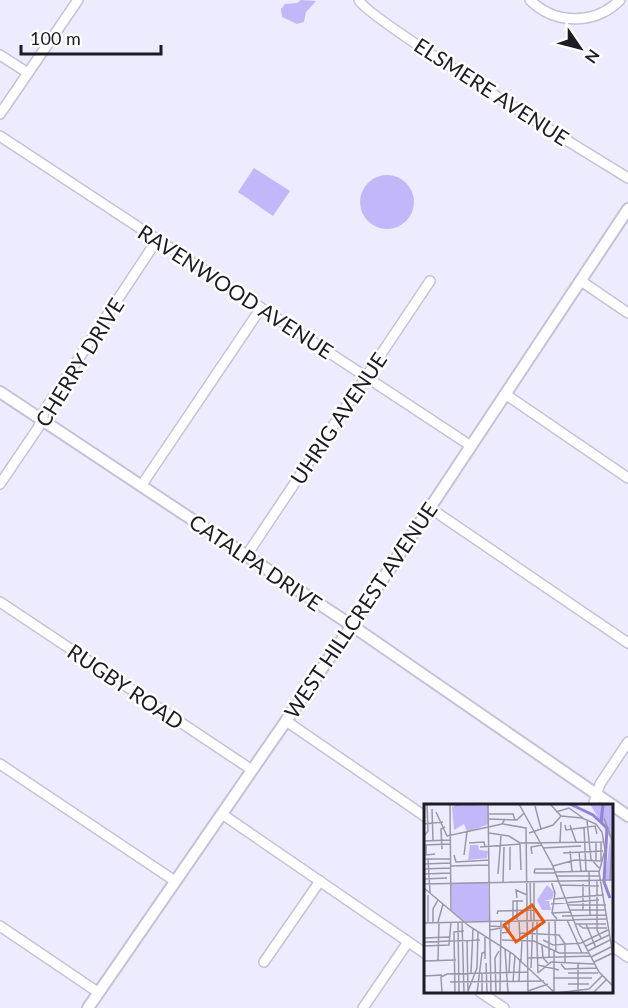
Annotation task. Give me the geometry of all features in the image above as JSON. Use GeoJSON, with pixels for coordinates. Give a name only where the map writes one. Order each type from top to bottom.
{"type":"FeatureCollection","features":[{"type":"Feature","properties":{"kind":"street"},"geometry":{"type":"LineString","coordinates":[[0,114],[78,0]]}},
{"type":"Feature","properties":{"kind":"street","name":"ELSMERE AVENUE"},"geometry":{"type":"LineString","coordinates":[[359,0],[368,10],[400,32],[628,178]]}},
{"type":"Feature","properties":{"kind":"street"},"geometry":{"type":"LineString","coordinates":[[530,0],[536,6],[561,17],[592,18],[620,0]]}},
{"type":"Feature","properties":{"kind":"street"},"geometry":{"type":"LineString","coordinates":[[0,55],[28,73]]}},
{"type":"Feature","properties":{"kind":"street","name":"RAVENWOOD AVENUE"},"geometry":{"type":"LineString","coordinates":[[0,136],[471,446]]}},
{"type":"Feature","properties":{"kind":"street","name":"WEST HILLCREST AVENUE"},"geometry":{"type":"LineString","coordinates":[[88,1008],[351,626],[628,209]]}},
{"type":"Feature","properties":{"kind":"street","name":"CHERRY DRIVE"},"geometry":{"type":"LineString","coordinates":[[0,484],[42,420],[46,408],[157,240]]}},
{"type":"Feature","properties":{"kind":"street","name":"UHRIG AVENUE"},"geometry":{"type":"LineString","coordinates":[[246,555],[430,281]]}},
{"type":"Feature","properties":{"kind":"street"},"geometry":{"type":"LineString","coordinates":[[581,281],[628,313]]}},
{"type":"Feature","properties":{"kind":"street"},"geometry":{"type":"LineString","coordinates":[[141,486],[261,308]]}},
{"type":"Feature","properties":{"kind":"street","name":"CATALPA DRIVE"},"geometry":{"type":"LineString","coordinates":[[0,392],[351,626],[595,800]]}},
{"type":"Feature","properties":{"kind":"street"},"geometry":{"type":"LineString","coordinates":[[505,394],[628,478]]}},
{"type":"Feature","properties":{"kind":"street"},"geometry":{"type":"LineString","coordinates":[[429,508],[628,643]]}},
{"type":"Feature","properties":{"kind":"street","name":"RUGBY ROAD"},"geometry":{"type":"LineString","coordinates":[[0,602],[252,770]]}},
{"type":"Feature","properties":{"kind":"street"},"geometry":{"type":"LineString","coordinates":[[286,721],[424,816]]}},
{"type":"Feature","properties":{"kind":"street"},"geometry":{"type":"LineString","coordinates":[[595,800],[600,784],[628,742]]}},
{"type":"Feature","properties":{"kind":"street"},"geometry":{"type":"LineString","coordinates":[[0,764],[175,881]]}},
{"type":"Feature","properties":{"kind":"street","name":"CATALPA DRIVE"},"geometry":{"type":"LineString","coordinates":[[613,809],[628,816]]}},
{"type":"Feature","properties":{"kind":"street"},"geometry":{"type":"LineString","coordinates":[[222,814],[424,953]]}},
{"type":"Feature","properties":{"kind":"street"},"geometry":{"type":"LineString","coordinates":[[264,962],[320,881]]}},
{"type":"Feature","properties":{"kind":"street"},"geometry":{"type":"LineString","coordinates":[[0,926],[99,993]]}},
{"type":"Feature","properties":{"kind":"street"},"geometry":{"type":"LineString","coordinates":[[363,1008],[408,942]]}},
{"type":"Feature","properties":{"kind":"street"},"geometry":{"type":"LineString","coordinates":[[613,947],[628,957]]}},
{"type":"Feature","properties":{"kind":"street"},"geometry":{"type":"LineString","coordinates":[[482,993],[504,1008]]}},
{"type":"Feature","properties":{"kind":"shaded area"},"geometry":{"type":"Polygon","coordinates":[[[301,0],[316,1],[306,12],[304,22],[297,24],[282,17],[281,9],[285,4],[297,3],[301,0]]]}},
{"type":"Feature","properties":{"kind":"shaded area"},"geometry":{"type":"Polygon","coordinates":[[[254,168],[290,191],[273,216],[238,192],[254,168]]]}},
{"type":"Feature","properties":{"kind":"shaded area"},"geometry":{"type":"Polygon","coordinates":[[[387,175],[397,177],[406,183],[412,192],[414,202],[412,212],[406,221],[397,227],[387,229],[377,227],[368,221],[362,212],[360,202],[362,192],[368,183],[377,177],[387,175]]]}}]}
